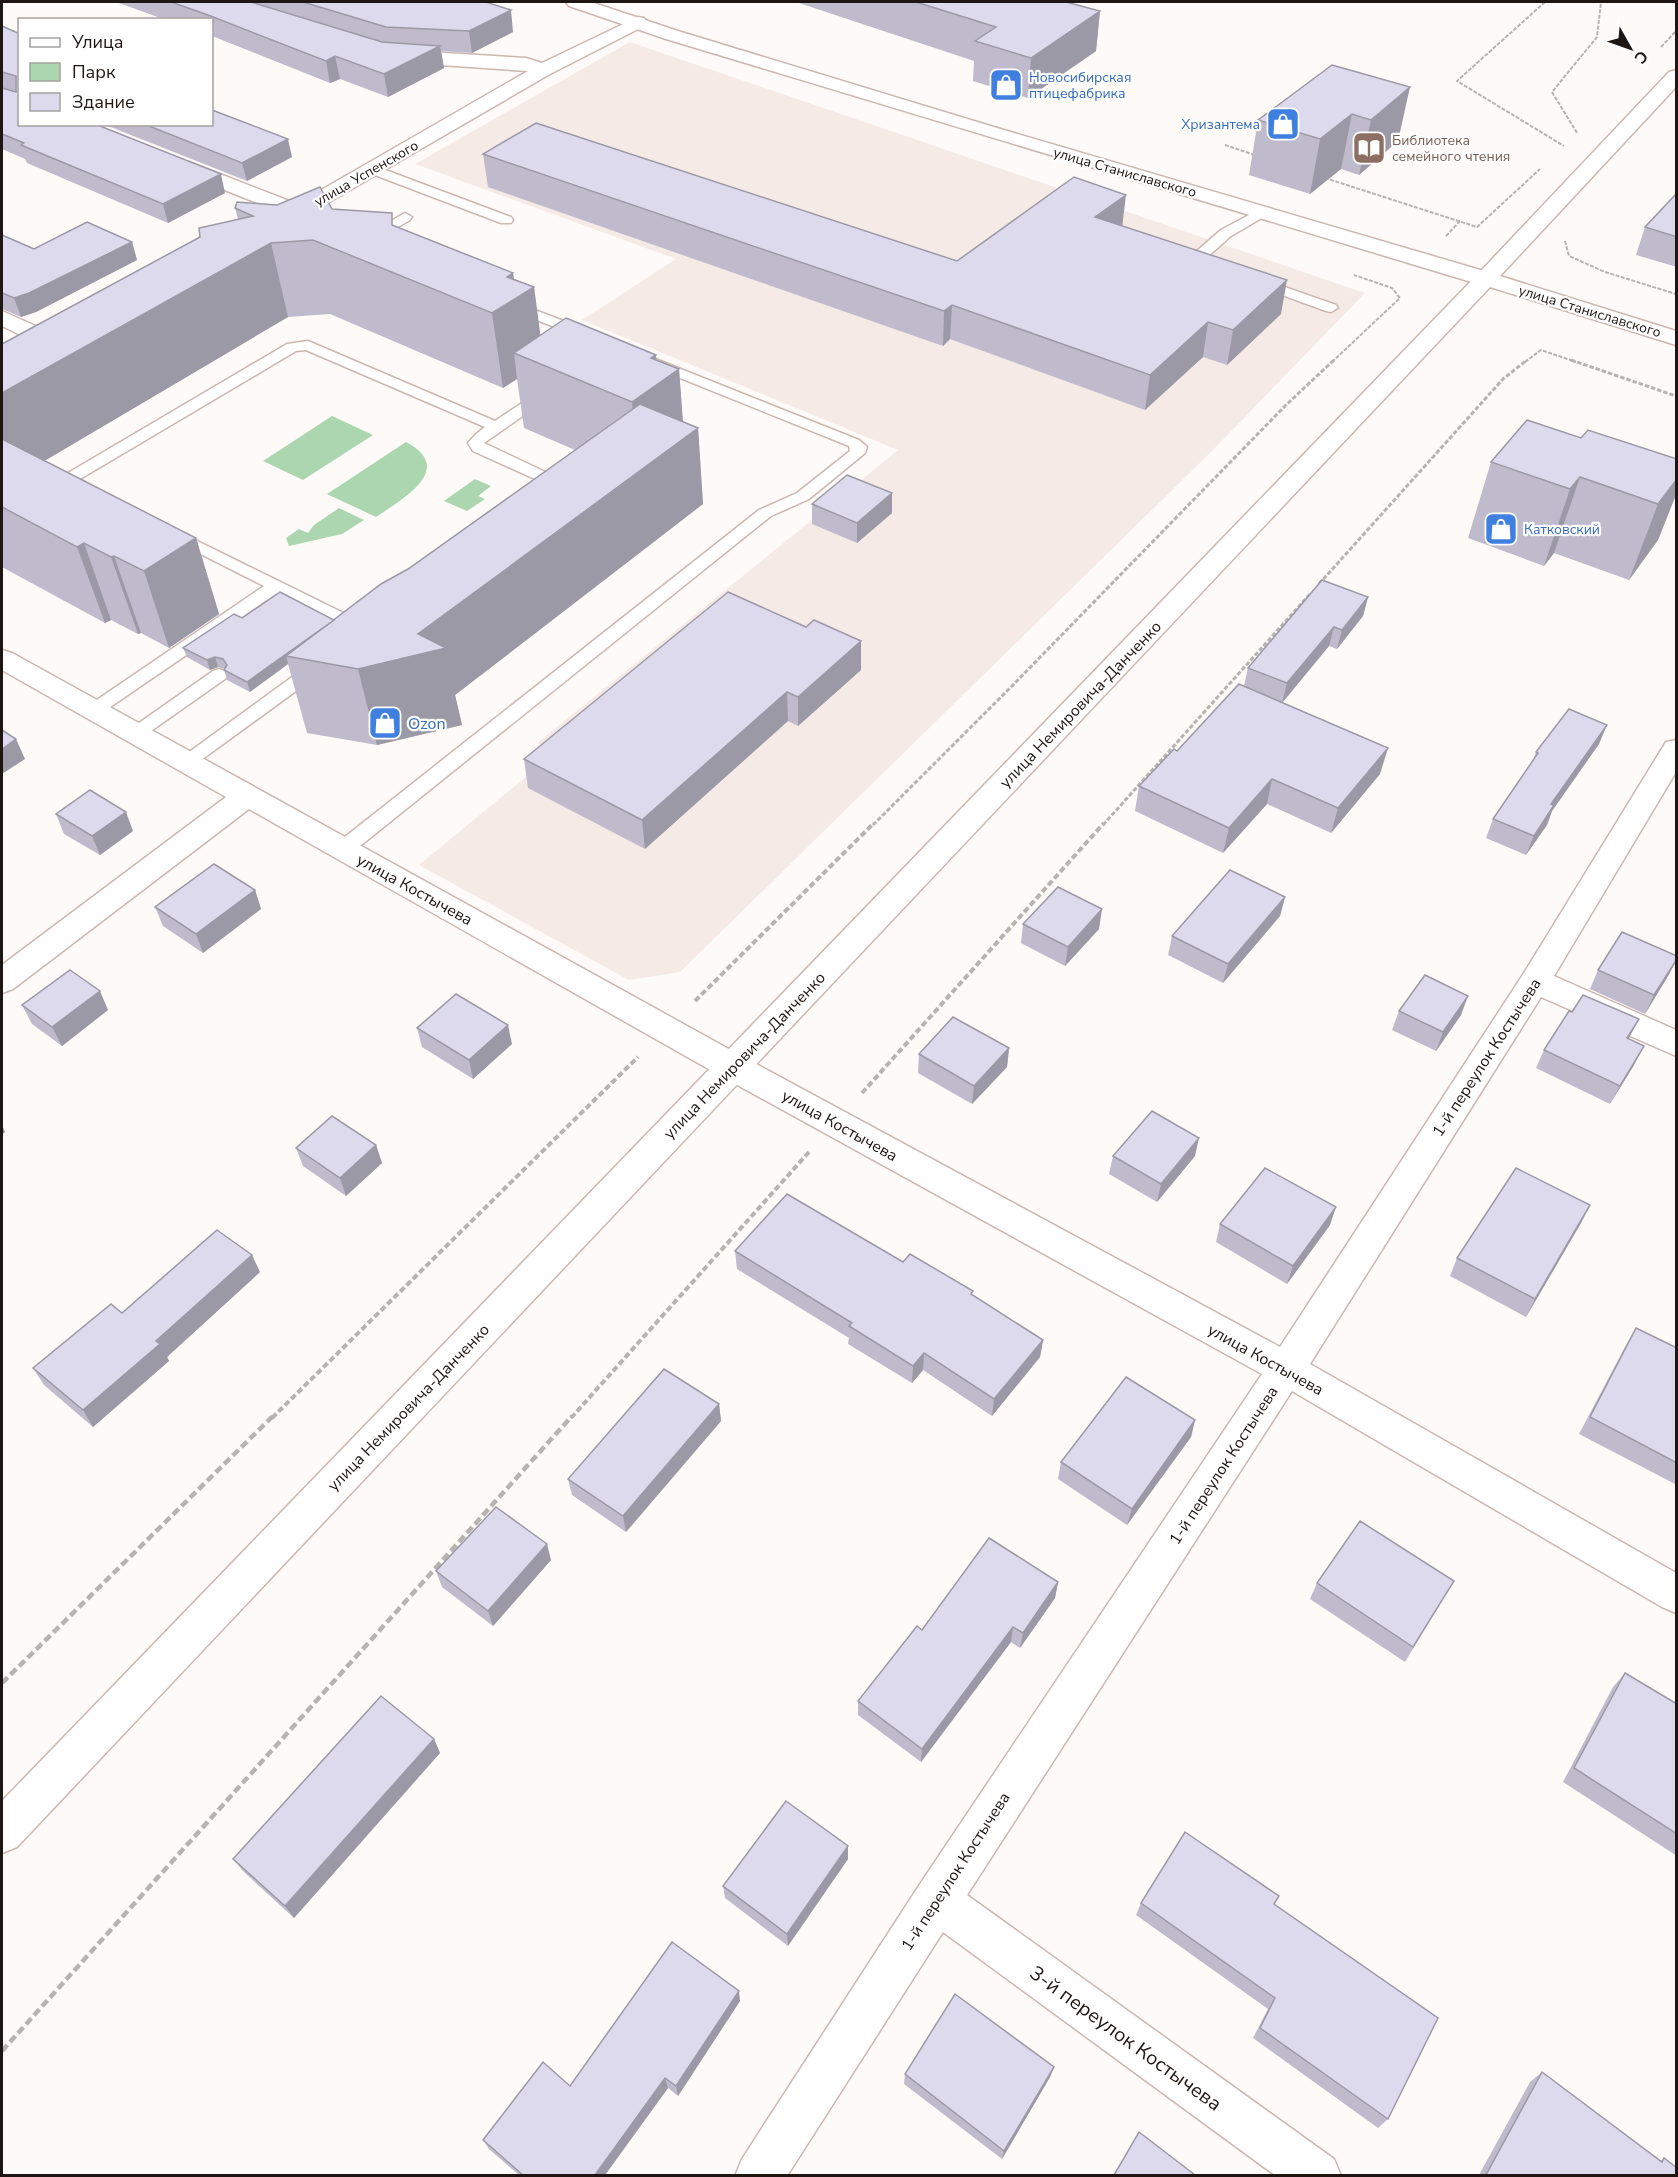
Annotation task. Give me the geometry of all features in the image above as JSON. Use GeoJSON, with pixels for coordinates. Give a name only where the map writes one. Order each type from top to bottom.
{"type":"FeatureCollection","features":[{"type":"Feature","properties":{"kind":"street","name":"улица Станиславского"},"geometry":{"type":"LineString","coordinates":[[575,2],[683,39],[1677,338]]}},
{"type":"Feature","properties":{"kind":"street","name":"улица Успенского"},"geometry":{"type":"LineString","coordinates":[[278,229],[299,212],[543,70],[638,22]]}},
{"type":"Feature","properties":{"kind":"street"},"geometry":{"type":"LineString","coordinates":[[376,52],[387,56],[526,64],[543,70]]}},
{"type":"Feature","properties":{"kind":"street","name":"улица Немировича-Данченко"},"geometry":{"type":"LineString","coordinates":[[2,1832],[1486,279],[1677,75]]}},
{"type":"Feature","properties":{"kind":"street"},"geometry":{"type":"LineString","coordinates":[[166,159],[299,212]]}},
{"type":"Feature","properties":{"kind":"street"},"geometry":{"type":"LineString","coordinates":[[2,318],[50,351],[80,334]]}},
{"type":"Feature","properties":{"kind":"street","name":"улица Костычева"},"geometry":{"type":"LineString","coordinates":[[2,659],[666,1030],[1286,1369],[1677,1594]]}},
{"type":"Feature","properties":{"kind":"street","name":"1-й переулок Костычева"},"geometry":{"type":"LineString","coordinates":[[759,2175],[936,1900],[1286,1369],[1534,981],[1677,749]]}},
{"type":"Feature","properties":{"kind":"street"},"geometry":{"type":"LineString","coordinates":[[2,981],[247,796]]}},
{"type":"Feature","properties":{"kind":"street"},"geometry":{"type":"LineString","coordinates":[[1534,981],[1677,1044]]}},
{"type":"Feature","properties":{"kind":"street","name":"3-й переулок Костычева"},"geometry":{"type":"LineString","coordinates":[[936,1900],[1317,2175]]}},
{"type":"Feature","properties":{"kind":"lane"},"geometry":{"type":"LineString","coordinates":[[372,169],[506,220]]}},
{"type":"Feature","properties":{"kind":"lane"},"geometry":{"type":"LineString","coordinates":[[1226,271],[1195,260],[1226,233],[1262,212]]}},
{"type":"Feature","properties":{"kind":"lane"},"geometry":{"type":"LineString","coordinates":[[381,252],[359,243],[405,217]]}},
{"type":"Feature","properties":{"kind":"lane"},"geometry":{"type":"LineString","coordinates":[[1247,278],[1331,308]]}},
{"type":"Feature","properties":{"kind":"lane"},"geometry":{"type":"LineString","coordinates":[[500,300],[605,342]]}},
{"type":"Feature","properties":{"kind":"lane"},"geometry":{"type":"LineString","coordinates":[[52,488],[71,480],[74,476],[292,347],[301,344],[308,345],[497,427]]}},
{"type":"Feature","properties":{"kind":"lane"},"geometry":{"type":"LineString","coordinates":[[343,849],[765,513],[803,496],[857,453],[859,447],[854,442],[637,355]]}},
{"type":"Feature","properties":{"kind":"lane"},"geometry":{"type":"LineString","coordinates":[[548,501],[556,493],[557,487],[554,482],[478,448],[476,443],[480,438],[556,387]]}},
{"type":"Feature","properties":{"kind":"lane"},"geometry":{"type":"LineString","coordinates":[[71,480],[105,500]]}},
{"type":"Feature","properties":{"kind":"lane"},"geometry":{"type":"LineString","coordinates":[[159,526],[276,586],[372,628],[348,645]]}},
{"type":"Feature","properties":{"kind":"lane"},"geometry":{"type":"LineString","coordinates":[[94,710],[276,586]]}},
{"type":"Feature","properties":{"kind":"lane"},"geometry":{"type":"LineString","coordinates":[[187,762],[329,659]]}},
{"type":"Feature","properties":{"kind":"lane"},"geometry":{"type":"LineString","coordinates":[[135,734],[219,675]]}},
{"type":"Feature","properties":{"kind":"path"},"geometry":{"type":"LineString","coordinates":[[1545,2],[1457,81],[1564,146],[1577,133],[1552,92],[1597,37],[1601,2]]}},
{"type":"Feature","properties":{"kind":"path"},"geometry":{"type":"LineString","coordinates":[[1660,48],[1677,31]]}},
{"type":"Feature","properties":{"kind":"path"},"geometry":{"type":"LineString","coordinates":[[1225,146],[1258,156]]}},
{"type":"Feature","properties":{"kind":"path"},"geometry":{"type":"LineString","coordinates":[[1326,178],[1477,226],[1547,162]]}},
{"type":"Feature","properties":{"kind":"path"},"geometry":{"type":"LineString","coordinates":[[1605,272],[1677,294]]}},
{"type":"Feature","properties":{"kind":"path"},"geometry":{"type":"LineString","coordinates":[[2,1683],[1011,687],[1286,405],[1400,298],[1392,288],[1348,273]]}},
{"type":"Feature","properties":{"kind":"path"},"geometry":{"type":"LineString","coordinates":[[2,2051],[1503,379],[1541,350],[1677,396]]}},
{"type":"Feature","properties":{"kind":"shaded area"},"geometry":{"type":"Polygon","coordinates":[[[630,42],[1365,293],[1211,452],[680,972],[629,980],[419,865],[555,753],[537,743],[898,450],[582,320],[676,259],[415,164],[630,42]]]}},
{"type":"Feature","properties":{"kind":"green space"},"geometry":{"type":"Polygon","coordinates":[[[332,416],[373,435],[303,480],[263,461],[332,416]]]}},
{"type":"Feature","properties":{"kind":"green space"},"geometry":{"type":"Polygon","coordinates":[[[406,442],[420,452],[426,463],[426,473],[420,483],[410,492],[376,517],[327,494],[406,442]]]}},
{"type":"Feature","properties":{"kind":"green space"},"geometry":{"type":"Polygon","coordinates":[[[475,479],[491,486],[478,496],[485,499],[467,511],[444,501],[475,479]]]}},
{"type":"Feature","properties":{"kind":"green space"},"geometry":{"type":"Polygon","coordinates":[[[339,508],[364,520],[342,534],[289,546],[286,538],[299,529],[308,533],[314,525],[339,508]]]}},
{"type":"Feature","properties":{"kind":"building"},"geometry":{"type":"Polygon","coordinates":[[[171,2],[251,2],[382,42],[440,46],[384,74],[335,56],[326,61],[171,2]]]}},
{"type":"Feature","properties":{"kind":"building"},"geometry":{"type":"Polygon","coordinates":[[[303,2],[486,2],[511,10],[469,31],[386,27],[303,2]]]}},
{"type":"Feature","properties":{"kind":"building"},"geometry":{"type":"Polygon","coordinates":[[[916,2],[1066,2],[1100,11],[1031,58],[975,41],[996,27],[916,2]]]}},
{"type":"Feature","properties":{"kind":"building"},"geometry":{"type":"Polygon","coordinates":[[[2,26],[18,33],[18,126],[100,126],[221,174],[163,204],[21,145],[24,143],[2,134],[2,88],[16,92],[16,76],[2,72],[2,26]]]}},
{"type":"Feature","properties":{"kind":"building"},"geometry":{"type":"Polygon","coordinates":[[[1332,65],[1410,87],[1371,120],[1352,114],[1320,139],[1258,120],[1332,65]]]}},
{"type":"Feature","properties":{"kind":"building"},"geometry":{"type":"Polygon","coordinates":[[[213,110],[288,139],[242,163],[149,126],[213,126],[213,110]]]}},
{"type":"Feature","properties":{"kind":"building"},"geometry":{"type":"Polygon","coordinates":[[[536,123],[957,261],[1074,177],[1126,195],[1095,217],[1287,280],[1233,330],[1208,322],[1150,375],[952,305],[944,311],[483,154],[536,123]]]}},
{"type":"Feature","properties":{"kind":"building"},"geometry":{"type":"Polygon","coordinates":[[[320,187],[332,209],[392,213],[392,225],[513,273],[507,277],[534,287],[492,313],[313,240],[271,243],[2,393],[2,344],[200,237],[199,228],[253,216],[235,208],[237,202],[277,205],[320,187]]]}},
{"type":"Feature","properties":{"kind":"building"},"geometry":{"type":"Polygon","coordinates":[[[1677,193],[1677,237],[1645,227],[1677,193]]]}},
{"type":"Feature","properties":{"kind":"building"},"geometry":{"type":"Polygon","coordinates":[[[87,222],[132,242],[29,293],[14,298],[2,293],[2,235],[34,249],[87,222]]]}},
{"type":"Feature","properties":{"kind":"building"},"geometry":{"type":"Polygon","coordinates":[[[566,318],[656,355],[651,358],[679,369],[632,402],[514,353],[566,318]]]}},
{"type":"Feature","properties":{"kind":"building"},"geometry":{"type":"Polygon","coordinates":[[[640,404],[698,428],[418,634],[446,648],[358,669],[286,656],[381,584],[408,569],[640,404]]]}},
{"type":"Feature","properties":{"kind":"building"},"geometry":{"type":"Polygon","coordinates":[[[1527,420],[1581,438],[1588,430],[1677,459],[1677,479],[1658,504],[1580,477],[1570,489],[1491,462],[1527,420]]]}},
{"type":"Feature","properties":{"kind":"building"},"geometry":{"type":"Polygon","coordinates":[[[2,439],[196,538],[144,571],[84,543],[77,547],[2,507],[2,439]]]}},
{"type":"Feature","properties":{"kind":"building"},"geometry":{"type":"Polygon","coordinates":[[[847,475],[892,493],[857,523],[812,504],[847,475]]]}},
{"type":"Feature","properties":{"kind":"building"},"geometry":{"type":"Polygon","coordinates":[[[1322,580],[1368,597],[1342,630],[1334,627],[1287,683],[1248,668],[1322,580]]]}},
{"type":"Feature","properties":{"kind":"building"},"geometry":{"type":"Polygon","coordinates":[[[280,592],[334,620],[247,682],[224,670],[227,665],[223,659],[215,657],[207,660],[183,648],[234,614],[242,618],[280,592]]]}},
{"type":"Feature","properties":{"kind":"building"},"geometry":{"type":"Polygon","coordinates":[[[728,592],[806,627],[814,620],[861,641],[798,697],[787,692],[642,820],[524,759],[728,592]]]}},
{"type":"Feature","properties":{"kind":"building"},"geometry":{"type":"Polygon","coordinates":[[[1239,684],[1388,748],[1338,808],[1272,779],[1229,828],[1139,786],[1174,749],[1177,751],[1239,684]]]}},
{"type":"Feature","properties":{"kind":"building"},"geometry":{"type":"Polygon","coordinates":[[[1569,709],[1607,725],[1551,804],[1554,805],[1534,836],[1493,819],[1538,753],[1536,752],[1569,709]]]}},
{"type":"Feature","properties":{"kind":"building"},"geometry":{"type":"Polygon","coordinates":[[[2,730],[16,739],[2,749],[2,730]]]}},
{"type":"Feature","properties":{"kind":"building"},"geometry":{"type":"Polygon","coordinates":[[[90,790],[126,812],[92,836],[56,814],[90,790]]]}},
{"type":"Feature","properties":{"kind":"building"},"geometry":{"type":"Polygon","coordinates":[[[214,864],[255,890],[196,934],[155,907],[214,864]]]}},
{"type":"Feature","properties":{"kind":"building"},"geometry":{"type":"Polygon","coordinates":[[[1230,870],[1285,897],[1228,964],[1172,936],[1230,870]]]}},
{"type":"Feature","properties":{"kind":"building"},"geometry":{"type":"Polygon","coordinates":[[[1058,887],[1102,909],[1068,947],[1023,924],[1058,887]]]}},
{"type":"Feature","properties":{"kind":"building"},"geometry":{"type":"Polygon","coordinates":[[[1622,932],[1677,956],[1654,995],[1598,970],[1622,932]]]}},
{"type":"Feature","properties":{"kind":"building"},"geometry":{"type":"Polygon","coordinates":[[[70,970],[100,991],[52,1027],[22,1005],[70,970]]]}},
{"type":"Feature","properties":{"kind":"building"},"geometry":{"type":"Polygon","coordinates":[[[1425,975],[1468,996],[1443,1032],[1399,1011],[1425,975]]]}},
{"type":"Feature","properties":{"kind":"building"},"geometry":{"type":"Polygon","coordinates":[[[456,994],[508,1025],[469,1060],[417,1028],[456,994]]]}},
{"type":"Feature","properties":{"kind":"building"},"geometry":{"type":"Polygon","coordinates":[[[1583,995],[1639,1019],[1627,1038],[1644,1046],[1620,1086],[1544,1050],[1569,1011],[1572,1012],[1583,995]]]}},
{"type":"Feature","properties":{"kind":"building"},"geometry":{"type":"Polygon","coordinates":[[[953,1017],[1009,1048],[974,1086],[919,1054],[953,1017]]]}},
{"type":"Feature","properties":{"kind":"building"},"geometry":{"type":"Polygon","coordinates":[[[1152,1111],[1199,1138],[1161,1184],[1113,1156],[1152,1111]]]}},
{"type":"Feature","properties":{"kind":"building"},"geometry":{"type":"Polygon","coordinates":[[[332,1116],[376,1145],[340,1178],[296,1148],[332,1116]]]}},
{"type":"Feature","properties":{"kind":"building"},"geometry":{"type":"Polygon","coordinates":[[[1265,1168],[1336,1207],[1293,1266],[1220,1224],[1265,1168]]]}},
{"type":"Feature","properties":{"kind":"building"},"geometry":{"type":"Polygon","coordinates":[[[1516,1168],[1590,1205],[1535,1299],[1457,1258],[1516,1168]]]}},
{"type":"Feature","properties":{"kind":"building"},"geometry":{"type":"Polygon","coordinates":[[[787,1194],[903,1262],[910,1254],[973,1291],[971,1294],[1043,1340],[994,1399],[924,1353],[913,1366],[849,1326],[852,1323],[735,1251],[787,1194]]]}},
{"type":"Feature","properties":{"kind":"building"},"geometry":{"type":"Polygon","coordinates":[[[217,1230],[252,1255],[156,1341],[160,1344],[83,1410],[33,1368],[111,1304],[122,1313],[217,1230]]]}},
{"type":"Feature","properties":{"kind":"building"},"geometry":{"type":"Polygon","coordinates":[[[1636,1328],[1677,1348],[1677,1463],[1590,1417],[1636,1328]]]}},
{"type":"Feature","properties":{"kind":"building"},"geometry":{"type":"Polygon","coordinates":[[[664,1369],[719,1404],[623,1516],[568,1479],[664,1369]]]}},
{"type":"Feature","properties":{"kind":"building"},"geometry":{"type":"Polygon","coordinates":[[[1126,1377],[1195,1420],[1132,1509],[1061,1462],[1126,1377]]]}},
{"type":"Feature","properties":{"kind":"building"},"geometry":{"type":"Polygon","coordinates":[[[496,1507],[547,1544],[488,1611],[436,1571],[496,1507]]]}},
{"type":"Feature","properties":{"kind":"building"},"geometry":{"type":"Polygon","coordinates":[[[1360,1521],[1454,1581],[1413,1647],[1317,1583],[1360,1521]]]}},
{"type":"Feature","properties":{"kind":"building"},"geometry":{"type":"Polygon","coordinates":[[[989,1538],[1058,1582],[1023,1633],[1013,1627],[922,1749],[858,1701],[917,1626],[922,1630],[989,1538]]]}},
{"type":"Feature","properties":{"kind":"building"},"geometry":{"type":"Polygon","coordinates":[[[1625,1673],[1677,1704],[1677,1834],[1574,1768],[1625,1673]]]}},
{"type":"Feature","properties":{"kind":"building"},"geometry":{"type":"Polygon","coordinates":[[[381,1696],[434,1739],[285,1906],[233,1859],[381,1696]]]}},
{"type":"Feature","properties":{"kind":"building"},"geometry":{"type":"Polygon","coordinates":[[[786,1801],[848,1846],[787,1934],[723,1886],[786,1801]]]}},
{"type":"Feature","properties":{"kind":"building"},"geometry":{"type":"Polygon","coordinates":[[[1185,1832],[1279,1896],[1274,1904],[1438,2018],[1388,2119],[1260,2028],[1275,1998],[1141,1903],[1185,1832]]]}},
{"type":"Feature","properties":{"kind":"building"},"geometry":{"type":"Polygon","coordinates":[[[672,1942],[739,1991],[676,2086],[665,2078],[595,2175],[523,2175],[483,2140],[543,2062],[570,2086],[672,1942]]]}},
{"type":"Feature","properties":{"kind":"building"},"geometry":{"type":"Polygon","coordinates":[[[955,1994],[1054,2067],[1004,2151],[905,2074],[955,1994]]]}},
{"type":"Feature","properties":{"kind":"building"},"geometry":{"type":"Polygon","coordinates":[[[1542,2072],[1662,2162],[1664,2158],[1677,2168],[1677,2175],[1486,2175],[1542,2072]]]}},
{"type":"Feature","properties":{"kind":"building"},"geometry":{"type":"Polygon","coordinates":[[[1139,2132],[1195,2175],[1114,2175],[1139,2132]]]}},
{"type":"Feature","properties":{"kind":"place","name":"Новосибирская птицефабрика"},"geometry":{"type":"Point","coordinates":[1006,85]}},
{"type":"Feature","properties":{"kind":"place","name":"Хризантема"},"geometry":{"type":"Point","coordinates":[1283,124]}},
{"type":"Feature","properties":{"kind":"place","name":"Библиотека семейного чтения"},"geometry":{"type":"Point","coordinates":[1369,148]}},
{"type":"Feature","properties":{"kind":"place","name":"Катковский"},"geometry":{"type":"Point","coordinates":[1501,529]}},
{"type":"Feature","properties":{"kind":"place","name":"Ozon"},"geometry":{"type":"Point","coordinates":[385,723]}}]}
